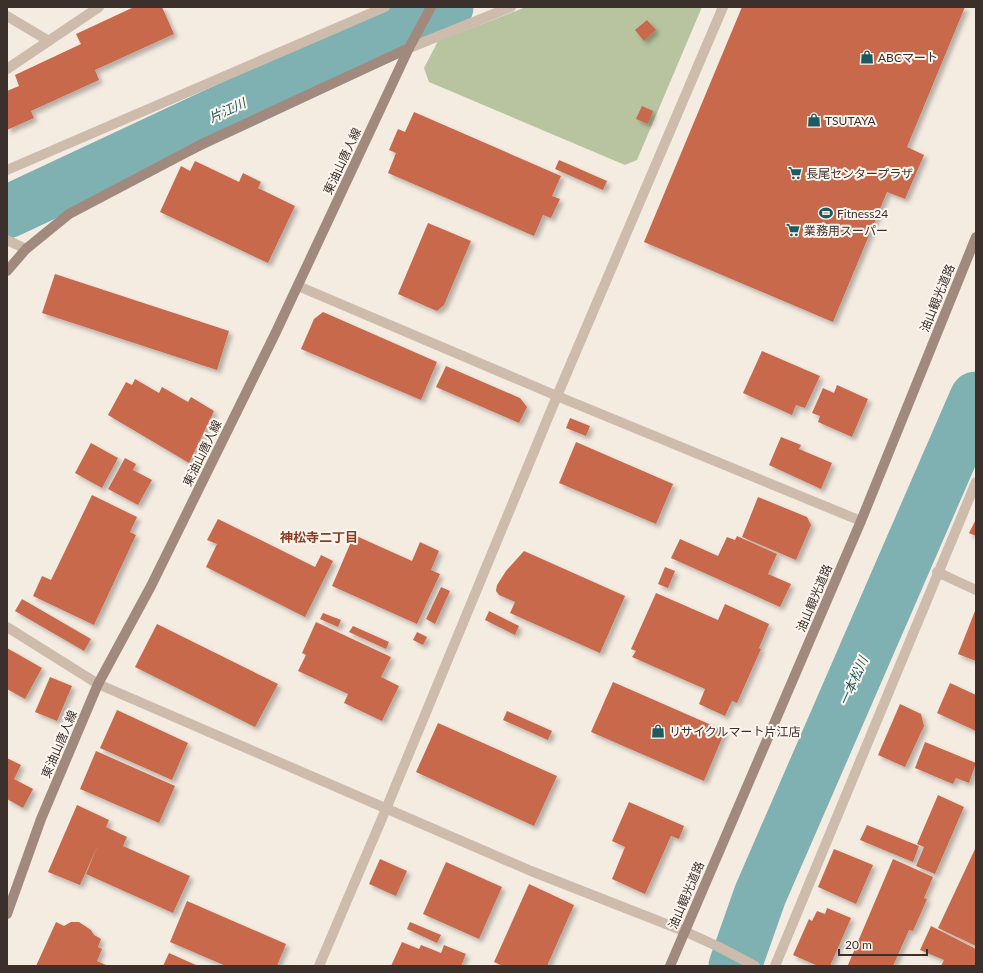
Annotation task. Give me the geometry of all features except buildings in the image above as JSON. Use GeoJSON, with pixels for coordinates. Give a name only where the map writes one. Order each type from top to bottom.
{"type":"FeatureCollection","features":[{"type":"Feature","properties":{"kind":"street"},"geometry":{"type":"LineString","coordinates":[[7,70],[99,7]]}},
{"type":"Feature","properties":{"kind":"street"},"geometry":{"type":"LineString","coordinates":[[7,170],[385,7]]}},
{"type":"Feature","properties":{"kind":"street","name":"東油山唐人線"},"geometry":{"type":"LineString","coordinates":[[7,914],[41,819],[98,684],[151,586],[275,334],[411,44],[431,7]]}},
{"type":"Feature","properties":{"kind":"street"},"geometry":{"type":"LineString","coordinates":[[7,271],[26,249],[69,214],[204,143],[411,44],[511,7]]}},
{"type":"Feature","properties":{"kind":"street"},"geometry":{"type":"LineString","coordinates":[[320,966],[557,396],[723,7]]}},
{"type":"Feature","properties":{"kind":"street"},"geometry":{"type":"LineString","coordinates":[[7,16],[49,41]]}},
{"type":"Feature","properties":{"kind":"street","name":"油山観光道路"},"geometry":{"type":"LineString","coordinates":[[670,966],[861,521],[976,237]]}},
{"type":"Feature","properties":{"kind":"street"},"geometry":{"type":"LineString","coordinates":[[7,240],[26,249]]}},
{"type":"Feature","properties":{"kind":"street"},"geometry":{"type":"LineString","coordinates":[[298,286],[557,396],[861,521]]}},
{"type":"Feature","properties":{"kind":"street"},"geometry":{"type":"LineString","coordinates":[[775,966],[976,482]]}},
{"type":"Feature","properties":{"kind":"street"},"geometry":{"type":"LineString","coordinates":[[938,572],[976,590]]}},
{"type":"Feature","properties":{"kind":"street"},"geometry":{"type":"LineString","coordinates":[[7,627],[98,684],[531,871],[684,931],[755,966]]}},
{"type":"Feature","properties":{"kind":"green space"},"geometry":{"type":"Polygon","coordinates":[[[526,7],[702,7],[637,160],[625,165],[429,82],[424,68],[438,41],[526,7]]]}},
{"type":"Feature","properties":{"kind":"waterway","name":"片江川"},"geometry":{"type":"LineString","coordinates":[[7,212],[447,7]]}},
{"type":"Feature","properties":{"kind":"waterway","name":"一本松川"},"geometry":{"type":"LineString","coordinates":[[735,966],[760,895],[976,398]]}},
{"type":"Feature","properties":{"kind":"place","name":"ABCマート"},"geometry":{"type":"Point","coordinates":[867,57]}},
{"type":"Feature","properties":{"kind":"place","name":"TSUTAYA"},"geometry":{"type":"Point","coordinates":[814,120]}},
{"type":"Feature","properties":{"kind":"place","name":"長尾センタープラザ"},"geometry":{"type":"Point","coordinates":[795,173]}},
{"type":"Feature","properties":{"kind":"place","name":"Fitness24"},"geometry":{"type":"Point","coordinates":[826,213]}},
{"type":"Feature","properties":{"kind":"place","name":"業務用スーパー"},"geometry":{"type":"Point","coordinates":[793,230]}},
{"type":"Feature","properties":{"kind":"place","name":"リサイクルマート片江店"},"geometry":{"type":"Point","coordinates":[658,731]}},
{"type":"Feature","properties":{"kind":"district","name":"神松寺二丁目"},"geometry":{"type":"Point","coordinates":[319,537]}}]}
